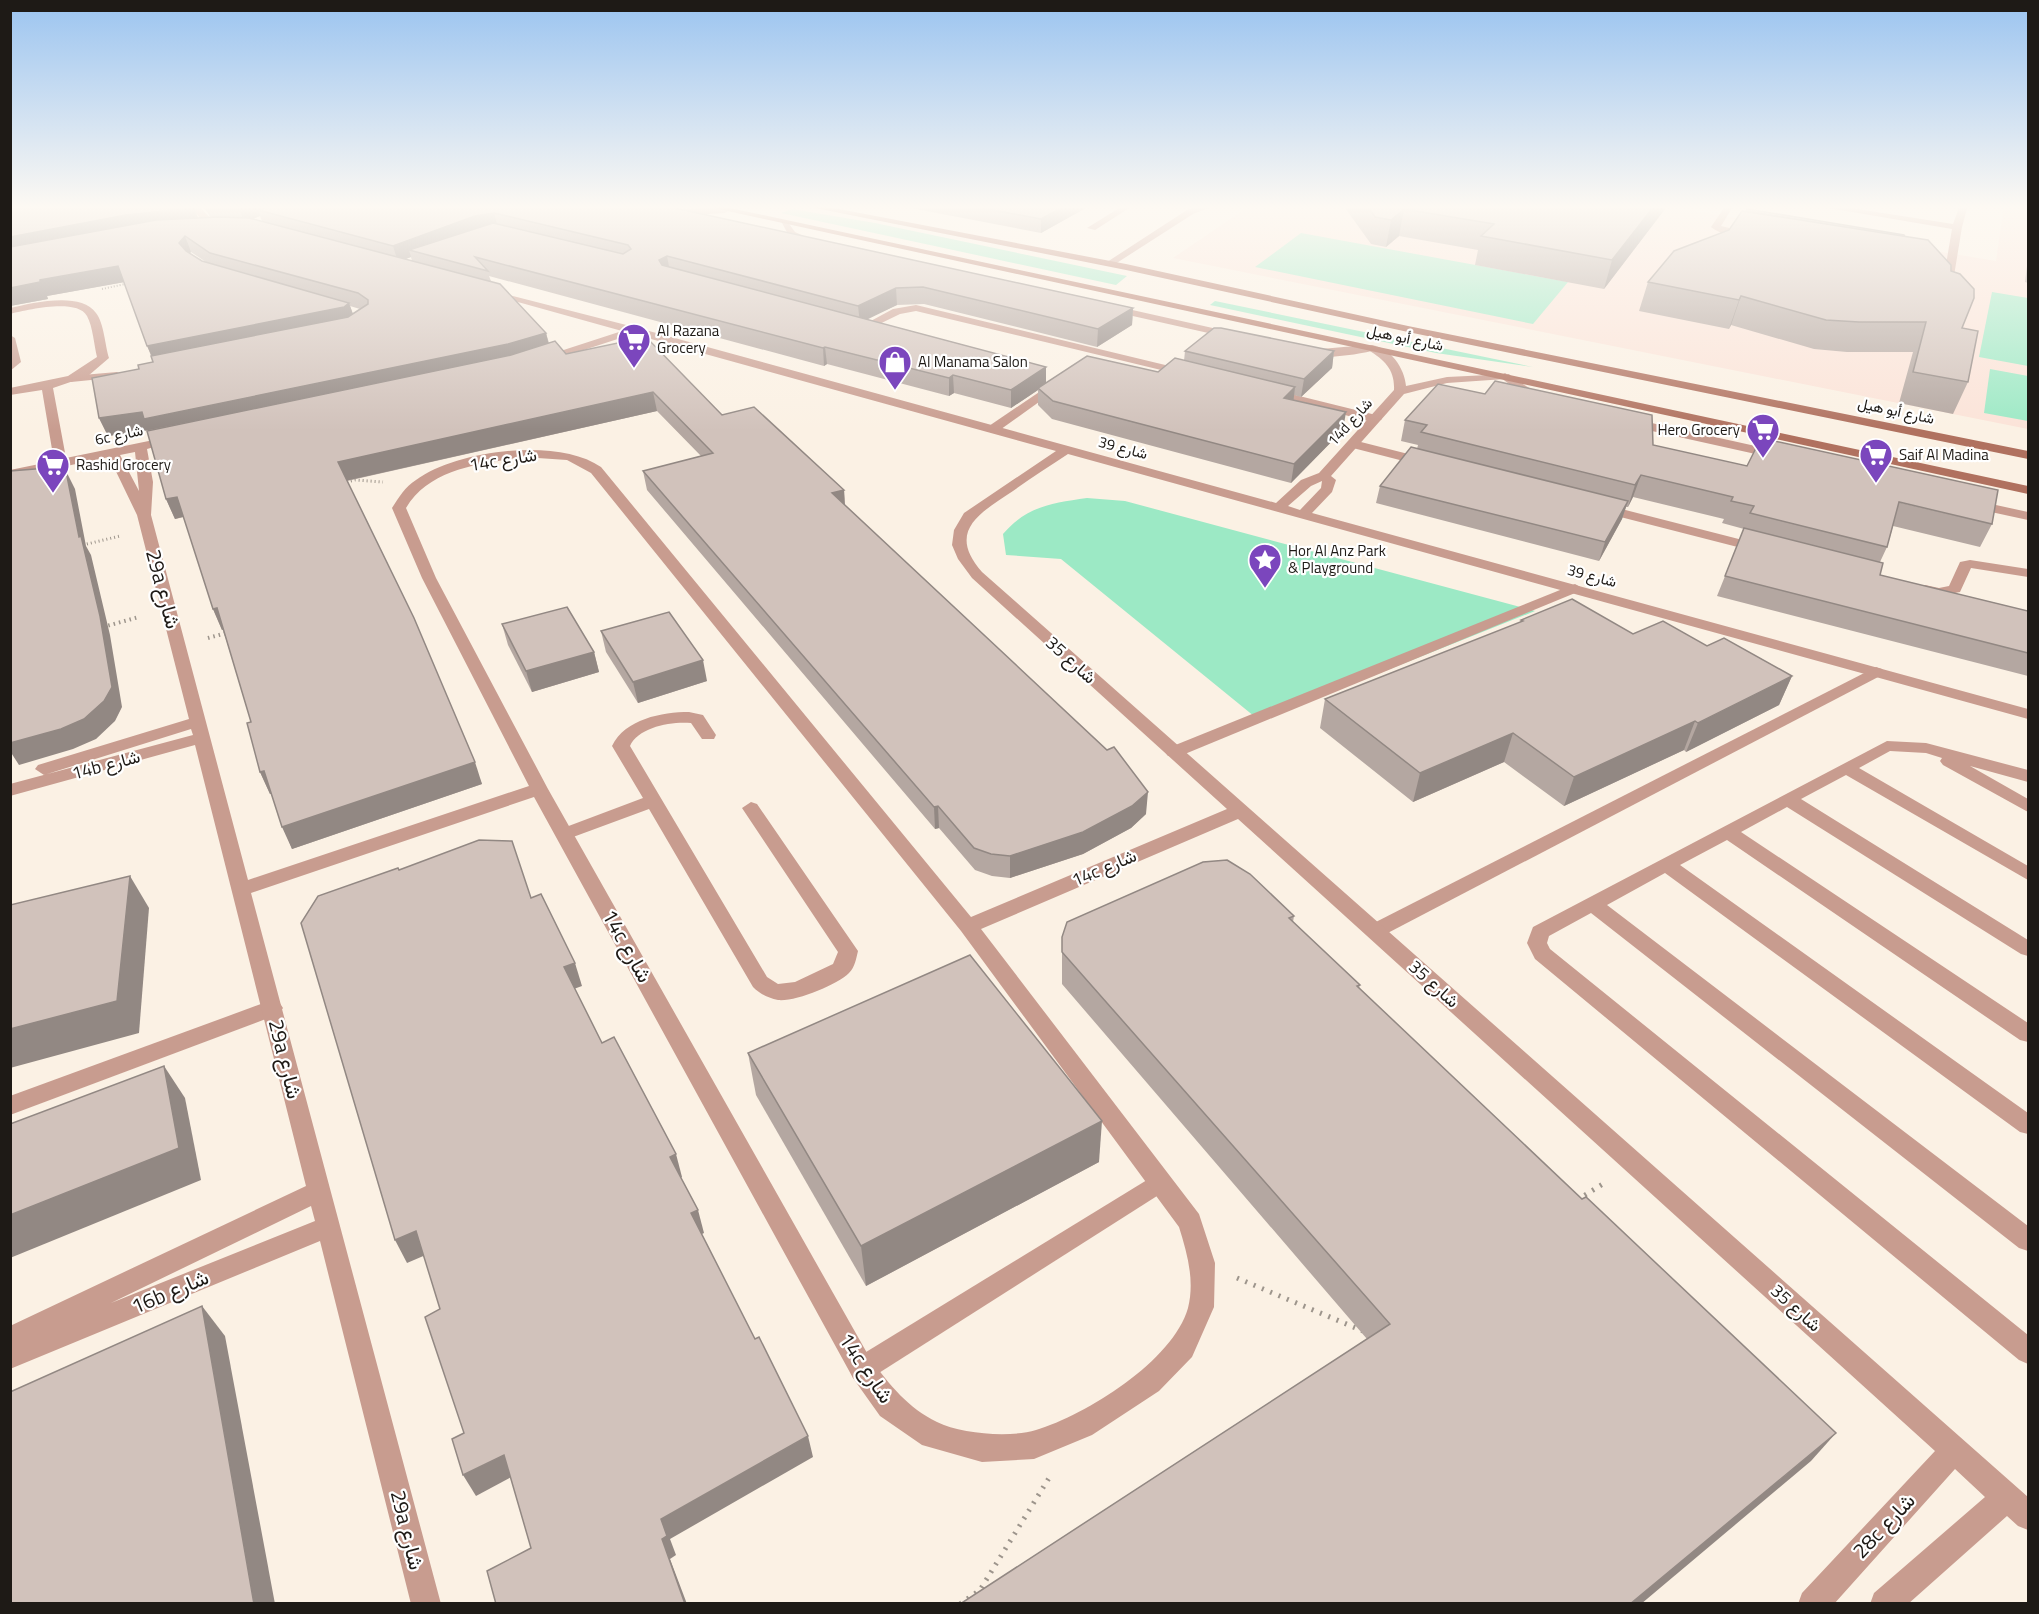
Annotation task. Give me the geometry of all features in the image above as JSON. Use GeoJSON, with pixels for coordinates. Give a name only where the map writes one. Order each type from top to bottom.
{"type":"FeatureCollection","features":[{"type":"Feature","properties":{"kind":"main road","name":"شارع أبو هيل"},"geometry":{"type":"LineString","coordinates":[[1054,280],[2028,490]]}},
{"type":"Feature","properties":{"kind":"main road","name":"شارع أبو هيل"},"geometry":{"type":"LineString","coordinates":[[1201,280],[1408,328],[2028,455]]}},
{"type":"Feature","properties":{"kind":"street"},"geometry":{"type":"LineString","coordinates":[[1945,298],[1948,280]]}},
{"type":"Feature","properties":{"kind":"street","name":"شارع 39"},"geometry":{"type":"LineString","coordinates":[[476,287],[2028,714]]}},
{"type":"Feature","properties":{"kind":"street"},"geometry":{"type":"LineString","coordinates":[[10,311],[59,304],[87,309],[92,314],[103,358],[97,366],[70,379]]}},
{"type":"Feature","properties":{"kind":"street"},"geometry":{"type":"LineString","coordinates":[[1096,305],[1242,337]]}},
{"type":"Feature","properties":{"kind":"street"},"geometry":{"type":"LineString","coordinates":[[883,335],[855,328],[897,311],[916,308],[1195,375]]}},
{"type":"Feature","properties":{"kind":"street"},"geometry":{"type":"LineString","coordinates":[[634,330],[529,364],[600,351],[657,336]]}},
{"type":"Feature","properties":{"kind":"street"},"geometry":{"type":"LineString","coordinates":[[10,338],[15,362],[10,368]]}},
{"type":"Feature","properties":{"kind":"street"},"geometry":{"type":"LineString","coordinates":[[1297,350],[1334,352],[1372,348],[1389,359],[1398,369],[1401,380],[1400,391],[1446,380],[1505,376],[1533,397],[1551,403]]}},
{"type":"Feature","properties":{"kind":"street"},"geometry":{"type":"LineString","coordinates":[[1087,365],[1104,353]]}},
{"type":"Feature","properties":{"kind":"street"},"geometry":{"type":"LineString","coordinates":[[10,392],[70,379],[133,373]]}},
{"type":"Feature","properties":{"kind":"street"},"geometry":{"type":"LineString","coordinates":[[993,429],[1060,380]]}},
{"type":"Feature","properties":{"kind":"street"},"geometry":{"type":"LineString","coordinates":[[47,385],[61,464]]}},
{"type":"Feature","properties":{"kind":"street"},"geometry":{"type":"LineString","coordinates":[[1263,391],[1376,419]]}},
{"type":"Feature","properties":{"kind":"street","name":"14d شارع"},"geometry":{"type":"LineString","coordinates":[[1280,508],[1306,483],[1324,476],[1400,391]]}},
{"type":"Feature","properties":{"kind":"street"},"geometry":{"type":"LineString","coordinates":[[1615,418],[1795,459]]}},
{"type":"Feature","properties":{"kind":"street","name":"6c شارع"},"geometry":{"type":"LineString","coordinates":[[10,474],[184,438]]}},
{"type":"Feature","properties":{"kind":"street"},"geometry":{"type":"LineString","coordinates":[[1353,444],[1446,468]]}},
{"type":"Feature","properties":{"kind":"street","name":"29a شارع"},"geometry":{"type":"LineString","coordinates":[[140,447],[146,482],[146,522]]}},
{"type":"Feature","properties":{"kind":"street","name":"شارع 35"},"geometry":{"type":"LineString","coordinates":[[1065,450],[971,513],[961,528],[958,544],[963,560],[1174,752],[2018,1506]]}},
{"type":"Feature","properties":{"kind":"street","name":"29a شارع"},"geometry":{"type":"LineString","coordinates":[[113,453],[146,522],[426,1604]]}},
{"type":"Feature","properties":{"kind":"street","name":"14c شارع"},"geometry":{"type":"LineString","coordinates":[[523,453],[547,453],[585,461],[596,470],[968,926],[1190,1222],[1203,1263],[1201,1307],[1183,1348],[1150,1382],[1082,1425],[1034,1445],[982,1449],[932,1435],[890,1407],[862,1369],[540,789],[429,578],[399,508],[404,496],[417,484],[459,467],[523,453]]}},
{"type":"Feature","properties":{"kind":"street","name":"14d شارع"},"geometry":{"type":"LineString","coordinates":[[1303,515],[1329,485],[1324,476]]}},
{"type":"Feature","properties":{"kind":"street"},"geometry":{"type":"LineString","coordinates":[[1956,500],[2028,516]]}},
{"type":"Feature","properties":{"kind":"street"},"geometry":{"type":"LineString","coordinates":[[1584,504],[1780,554]]}},
{"type":"Feature","properties":{"kind":"street"},"geometry":{"type":"LineString","coordinates":[[1905,584],[1948,592],[1955,589],[1965,566],[1970,564],[2028,573]]}},
{"type":"Feature","properties":{"kind":"street"},"geometry":{"type":"LineString","coordinates":[[1174,752],[1575,588]]}},
{"type":"Feature","properties":{"kind":"street"},"geometry":{"type":"LineString","coordinates":[[1375,931],[1876,672]]}},
{"type":"Feature","properties":{"kind":"street"},"geometry":{"type":"LineString","coordinates":[[708,735],[697,719],[679,716],[635,730],[624,737],[621,746],[760,982],[771,991],[789,992],[840,969],[845,963],[848,951],[751,808]]}},
{"type":"Feature","properties":{"kind":"street","name":"14b شارع"},"geometry":{"type":"LineString","coordinates":[[10,780],[200,730]]}},
{"type":"Feature","properties":{"kind":"street","name":"14b شارع"},"geometry":{"type":"LineString","coordinates":[[10,790],[200,730]]}},
{"type":"Feature","properties":{"kind":"street"},"geometry":{"type":"LineString","coordinates":[[2028,776],[1926,748],[1887,747],[1540,932],[1537,943],[1542,954],[2028,1351]]}},
{"type":"Feature","properties":{"kind":"street"},"geometry":{"type":"LineString","coordinates":[[1926,748],[2028,806]]}},
{"type":"Feature","properties":{"kind":"street"},"geometry":{"type":"LineString","coordinates":[[1848,769],[2028,874]]}},
{"type":"Feature","properties":{"kind":"street"},"geometry":{"type":"LineString","coordinates":[[241,889],[540,789]]}},
{"type":"Feature","properties":{"kind":"street"},"geometry":{"type":"LineString","coordinates":[[1789,800],[2028,949]]}},
{"type":"Feature","properties":{"kind":"street"},"geometry":{"type":"LineString","coordinates":[[565,834],[652,801]]}},
{"type":"Feature","properties":{"kind":"street","name":"14c شارع"},"geometry":{"type":"LineString","coordinates":[[968,926],[1240,811]]}},
{"type":"Feature","properties":{"kind":"street"},"geometry":{"type":"LineString","coordinates":[[1728,832],[2028,1034]]}},
{"type":"Feature","properties":{"kind":"street"},"geometry":{"type":"LineString","coordinates":[[1666,865],[2028,1125]]}},
{"type":"Feature","properties":{"kind":"street"},"geometry":{"type":"LineString","coordinates":[[1593,904],[2028,1240]]}},
{"type":"Feature","properties":{"kind":"street"},"geometry":{"type":"LineString","coordinates":[[10,1106],[272,1008]]}},
{"type":"Feature","properties":{"kind":"street"},"geometry":{"type":"LineString","coordinates":[[862,1369],[1160,1182]]}},
{"type":"Feature","properties":{"kind":"street","name":"16b شارع"},"geometry":{"type":"LineString","coordinates":[[10,1339],[320,1191]]}},
{"type":"Feature","properties":{"kind":"street","name":"16b شارع"},"geometry":{"type":"LineString","coordinates":[[10,1357],[329,1226]]}},
{"type":"Feature","properties":{"kind":"street","name":"28c شارع"},"geometry":{"type":"LineString","coordinates":[[1813,1604],[1955,1449]]}},
{"type":"Feature","properties":{"kind":"street"},"geometry":{"type":"LineString","coordinates":[[1885,1604],[2018,1506]]}},
{"type":"Feature","properties":{"kind":"path"},"geometry":{"type":"LineString","coordinates":[[59,304],[106,288],[139,281]]}},
{"type":"Feature","properties":{"kind":"path"},"geometry":{"type":"LineString","coordinates":[[332,486],[355,480],[417,484]]}},
{"type":"Feature","properties":{"kind":"path"},"geometry":{"type":"LineString","coordinates":[[79,546],[146,522]]}},
{"type":"Feature","properties":{"kind":"path"},"geometry":{"type":"LineString","coordinates":[[101,627],[169,609]]}},
{"type":"Feature","properties":{"kind":"path"},"geometry":{"type":"LineString","coordinates":[[178,646],[235,631]]}},
{"type":"Feature","properties":{"kind":"path"},"geometry":{"type":"LineString","coordinates":[[1575,1201],[1634,1163]]}},
{"type":"Feature","properties":{"kind":"path"},"geometry":{"type":"LineString","coordinates":[[1203,1263],[1368,1333]]}},
{"type":"Feature","properties":{"kind":"path"},"geometry":{"type":"LineString","coordinates":[[960,1604],[980,1590],[1052,1474]]}},
{"type":"Feature","properties":{"kind":"shaded area"},"geometry":{"type":"Polygon","coordinates":[[[1285,280],[2028,280],[2028,429],[1285,280]]]}},
{"type":"Feature","properties":{"kind":"green space"},"geometry":{"type":"Polygon","coordinates":[[[1094,280],[1122,280],[1116,285],[1094,280]]]}},
{"type":"Feature","properties":{"kind":"green space"},"geometry":{"type":"Polygon","coordinates":[[[1320,280],[1568,282],[1533,324],[1320,280]]]}},
{"type":"Feature","properties":{"kind":"green space"},"geometry":{"type":"Polygon","coordinates":[[[1992,292],[2028,298],[2028,366],[1979,357],[1992,292]]]}},
{"type":"Feature","properties":{"kind":"green space"},"geometry":{"type":"Polygon","coordinates":[[[1215,301],[1533,367],[1436,353],[1210,305],[1215,301]]]}},
{"type":"Feature","properties":{"kind":"green space"},"geometry":{"type":"Polygon","coordinates":[[[1990,369],[2028,376],[2028,421],[1984,413],[1990,369]]]}},
{"type":"Feature","properties":{"kind":"green space"},"geometry":{"type":"Polygon","coordinates":[[[1087,498],[1125,501],[1535,611],[1260,721],[1061,559],[1006,555],[1003,534],[1021,517],[1051,504],[1087,498]]]}},
{"type":"Feature","properties":{"kind":"building"},"geometry":{"type":"Polygon","coordinates":[[[10,280],[40,280],[40,282],[10,288],[10,280]]]}},
{"type":"Feature","properties":{"kind":"building"},"geometry":{"type":"Polygon","coordinates":[[[123,280],[270,280],[349,303],[344,307],[147,346],[123,280]]]}},
{"type":"Feature","properties":{"kind":"building"},"geometry":{"type":"Polygon","coordinates":[[[311,280],[486,280],[500,284],[546,333],[508,344],[144,419],[142,412],[99,418],[92,378],[139,369],[138,365],[153,362],[151,356],[348,317],[368,304],[368,300],[358,293],[311,280]]]}},
{"type":"Feature","properties":{"kind":"building"},"geometry":{"type":"Polygon","coordinates":[[[564,280],[720,280],[1046,367],[1011,390],[953,375],[949,378],[823,348],[564,280]]]}},
{"type":"Feature","properties":{"kind":"building"},"geometry":{"type":"Polygon","coordinates":[[[760,280],[1006,280],[1133,308],[1098,329],[923,287],[896,288],[858,306],[760,280]]]}},
{"type":"Feature","properties":{"kind":"building"},"geometry":{"type":"Polygon","coordinates":[[[1966,280],[1974,289],[1974,298],[1962,328],[1978,331],[1968,382],[1913,372],[1926,322],[1826,320],[1741,296],[1739,300],[1648,282],[1966,280]]]}},
{"type":"Feature","properties":{"kind":"building"},"geometry":{"type":"Polygon","coordinates":[[[1214,328],[1334,351],[1304,379],[1185,351],[1214,328]]]}},
{"type":"Feature","properties":{"kind":"building"},"geometry":{"type":"Polygon","coordinates":[[[646,337],[722,415],[754,407],[844,490],[832,493],[1107,750],[1114,747],[1148,792],[1132,806],[1083,832],[1010,856],[991,854],[974,848],[938,806],[934,807],[643,471],[713,453],[653,392],[338,462],[414,618],[475,762],[282,827],[264,771],[260,772],[247,723],[251,722],[217,608],[213,609],[177,497],[166,499],[147,431],[511,355],[555,341],[566,354],[646,337]]]}},
{"type":"Feature","properties":{"kind":"building"},"geometry":{"type":"Polygon","coordinates":[[[1087,356],[1158,372],[1175,358],[1295,387],[1284,398],[1346,412],[1294,464],[1053,401],[1038,388],[1087,356]]]}},
{"type":"Feature","properties":{"kind":"building"},"geometry":{"type":"Polygon","coordinates":[[[1495,381],[1652,415],[1653,445],[1747,466],[1761,438],[1998,490],[1992,524],[1899,502],[1887,547],[1750,513],[1754,506],[1731,501],[1733,497],[1641,475],[1635,485],[1421,432],[1427,425],[1405,420],[1438,384],[1485,394],[1495,381]]]}},
{"type":"Feature","properties":{"kind":"building"},"geometry":{"type":"Polygon","coordinates":[[[1411,447],[1628,501],[1605,542],[1380,486],[1411,447]]]}},
{"type":"Feature","properties":{"kind":"building"},"geometry":{"type":"Polygon","coordinates":[[[48,468],[66,471],[79,537],[81,536],[100,616],[112,687],[104,701],[84,719],[61,729],[10,743],[10,471],[48,468]]]}},
{"type":"Feature","properties":{"kind":"building"},"geometry":{"type":"Polygon","coordinates":[[[1744,528],[1883,563],[1880,575],[2028,611],[2028,653],[1725,576],[1744,528]]]}},
{"type":"Feature","properties":{"kind":"building"},"geometry":{"type":"Polygon","coordinates":[[[1572,599],[1633,634],[1663,621],[1707,646],[1724,638],[1792,676],[1698,723],[1695,721],[1574,777],[1513,733],[1420,773],[1325,699],[1523,621],[1521,620],[1572,599]]]}},
{"type":"Feature","properties":{"kind":"building"},"geometry":{"type":"Polygon","coordinates":[[[567,607],[594,652],[526,671],[502,624],[567,607]]]}},
{"type":"Feature","properties":{"kind":"building"},"geometry":{"type":"Polygon","coordinates":[[[669,612],[703,660],[633,682],[601,631],[669,612]]]}},
{"type":"Feature","properties":{"kind":"building"},"geometry":{"type":"Polygon","coordinates":[[[479,840],[512,841],[531,898],[541,894],[575,963],[564,967],[602,1043],[614,1037],[676,1154],[670,1157],[698,1210],[691,1213],[755,1339],[759,1337],[808,1436],[661,1519],[667,1536],[662,1539],[685,1604],[496,1604],[487,1571],[531,1548],[504,1455],[463,1475],[452,1439],[464,1433],[425,1317],[440,1309],[416,1231],[395,1240],[301,923],[318,896],[398,868],[399,870],[479,840]]]}},
{"type":"Feature","properties":{"kind":"building"},"geometry":{"type":"Polygon","coordinates":[[[1227,860],[1250,874],[1294,916],[1289,918],[1360,985],[1357,986],[1582,1199],[1586,1197],[1836,1433],[1630,1604],[960,1604],[1390,1324],[1062,952],[1062,937],[1067,922],[1203,862],[1227,860]]]}},
{"type":"Feature","properties":{"kind":"building"},"geometry":{"type":"Polygon","coordinates":[[[130,876],[117,1001],[10,1029],[10,905],[130,876]]]}},
{"type":"Feature","properties":{"kind":"building"},"geometry":{"type":"Polygon","coordinates":[[[970,955],[1102,1121],[861,1246],[748,1053],[970,955]]]}},
{"type":"Feature","properties":{"kind":"building"},"geometry":{"type":"Polygon","coordinates":[[[164,1066],[179,1148],[10,1215],[10,1124],[164,1066]]]}},
{"type":"Feature","properties":{"kind":"building"},"geometry":{"type":"Polygon","coordinates":[[[202,1306],[254,1604],[10,1604],[10,1392],[202,1306]]]}},
{"type":"Feature","properties":{"kind":"place","name":"Al Razana Grocery"},"geometry":{"type":"Point","coordinates":[634,369]}},
{"type":"Feature","properties":{"kind":"place","name":"Al Manama Salon"},"geometry":{"type":"Point","coordinates":[895,391]}},
{"type":"Feature","properties":{"kind":"place","name":"Hero Grocery"},"geometry":{"type":"Point","coordinates":[1763,459]}},
{"type":"Feature","properties":{"kind":"place","name":"Saif Al Madina"},"geometry":{"type":"Point","coordinates":[1876,484]}},
{"type":"Feature","properties":{"kind":"place","name":"Rashid Grocery"},"geometry":{"type":"Point","coordinates":[53,494]}},
{"type":"Feature","properties":{"kind":"place","name":"Hor Al Anz Park & Playground"},"geometry":{"type":"Point","coordinates":[1265,589]}}]}
